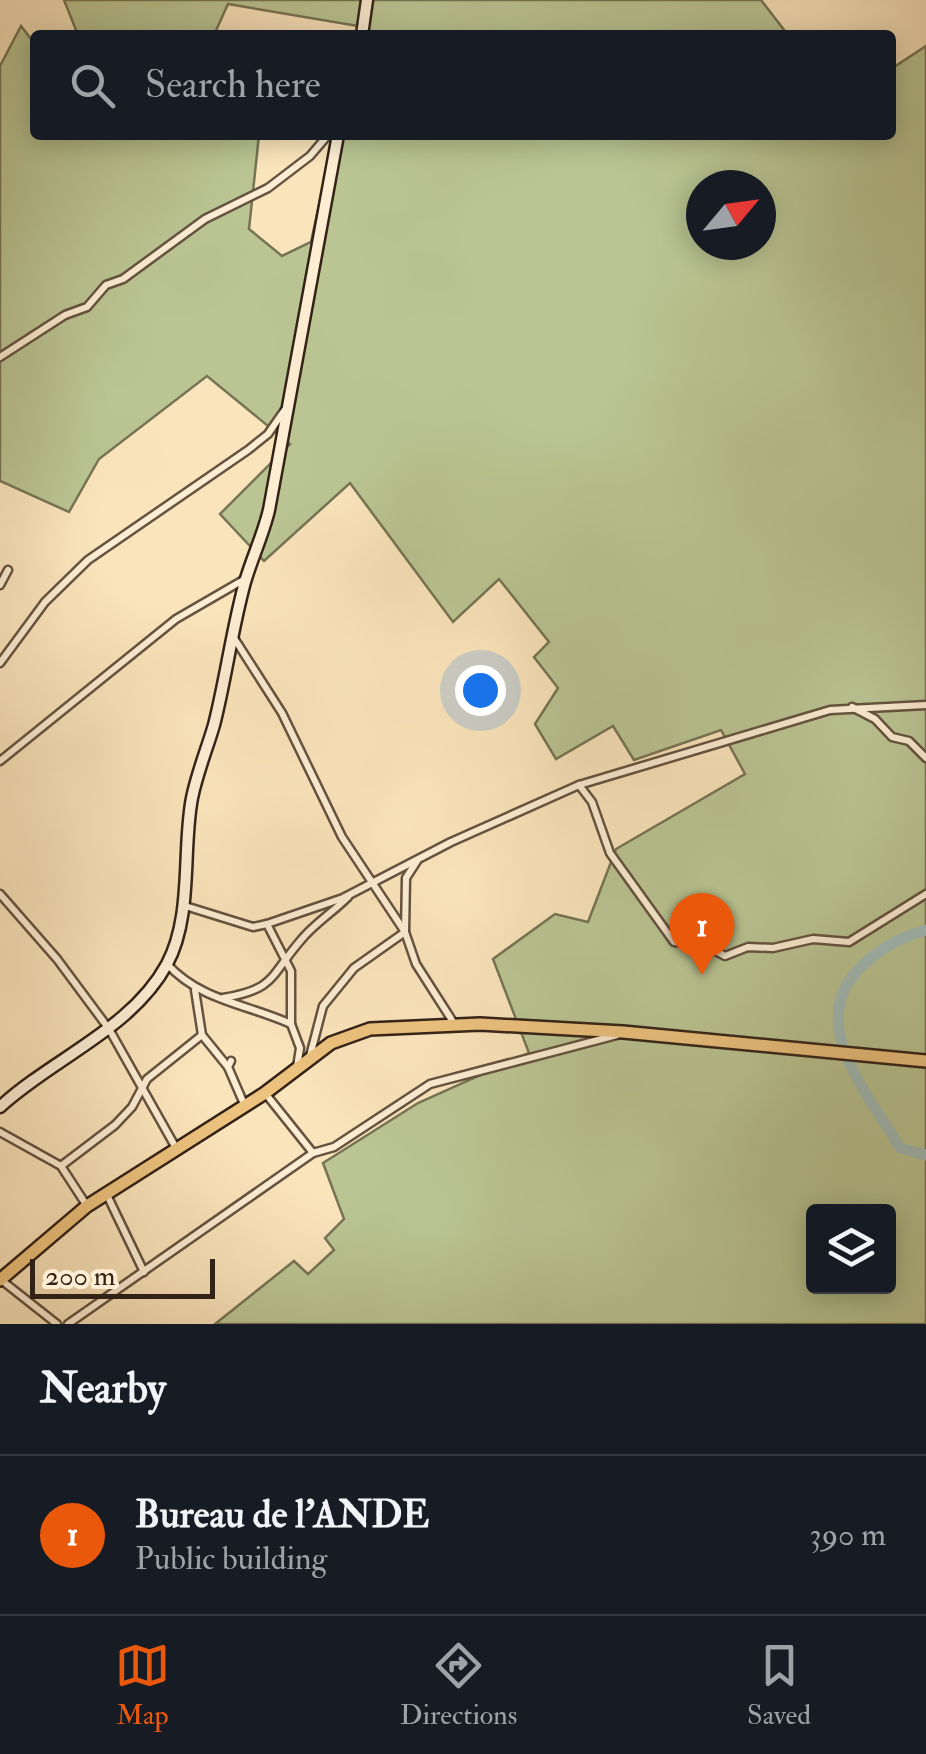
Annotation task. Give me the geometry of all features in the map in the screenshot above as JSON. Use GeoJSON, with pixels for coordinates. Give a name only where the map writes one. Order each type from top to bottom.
{"type":"FeatureCollection","features":[{"type":"Feature","properties":{"kind":"main road"},"geometry":{"type":"LineString","coordinates":[[0,1279],[87,1206],[265,1093],[331,1043],[370,1029],[456,1026],[623,1032],[926,1061]]}},
{"type":"Feature","properties":{"kind":"street"},"geometry":{"type":"LineString","coordinates":[[363,30],[367,0]]}},
{"type":"Feature","properties":{"kind":"street"},"geometry":{"type":"LineString","coordinates":[[0,357],[65,315],[87,307],[106,285],[123,279],[205,219],[268,188],[310,156],[324,140]]}},
{"type":"Feature","properties":{"kind":"street"},"geometry":{"type":"LineString","coordinates":[[0,1107],[33,1076],[109,1029],[167,964],[190,865],[192,796],[246,578],[269,510],[337,140]]}},
{"type":"Feature","properties":{"kind":"street"},"geometry":{"type":"LineString","coordinates":[[0,663],[28,623],[88,560],[248,450],[268,434],[290,404]]}},
{"type":"Feature","properties":{"kind":"street"},"geometry":{"type":"LineString","coordinates":[[0,585],[8,570]]}},
{"type":"Feature","properties":{"kind":"street"},"geometry":{"type":"LineString","coordinates":[[0,761],[176,619],[246,578]]}},
{"type":"Feature","properties":{"kind":"street"},"geometry":{"type":"LineString","coordinates":[[233,637],[242,644],[282,713],[342,836],[405,932],[416,964],[456,1026]]}},
{"type":"Feature","properties":{"kind":"street"},"geometry":{"type":"LineString","coordinates":[[181,905],[253,927],[268,924],[352,893],[580,786],[851,706],[926,705]]}},
{"type":"Feature","properties":{"kind":"street"},"geometry":{"type":"LineString","coordinates":[[851,706],[875,719],[892,737],[909,741],[926,758]]}},
{"type":"Feature","properties":{"kind":"street"},"geometry":{"type":"LineString","coordinates":[[580,786],[592,802],[610,853],[674,942],[705,945],[725,956],[748,948],[773,948],[813,939],[849,942],[926,894]]}},
{"type":"Feature","properties":{"kind":"street"},"geometry":{"type":"LineString","coordinates":[[405,932],[406,878],[418,859]]}},
{"type":"Feature","properties":{"kind":"street"},"geometry":{"type":"LineString","coordinates":[[223,998],[258,992],[273,982],[312,928],[352,893]]}},
{"type":"Feature","properties":{"kind":"street"},"geometry":{"type":"LineString","coordinates":[[0,894],[57,959],[109,1029],[177,1149]]}},
{"type":"Feature","properties":{"kind":"street"},"geometry":{"type":"LineString","coordinates":[[268,924],[286,961],[294,1012],[291,1024],[300,1048],[297,1068]]}},
{"type":"Feature","properties":{"kind":"street"},"geometry":{"type":"LineString","coordinates":[[310,1057],[324,1006],[354,968],[405,932]]}},
{"type":"Feature","properties":{"kind":"street"},"geometry":{"type":"LineString","coordinates":[[167,964],[195,990],[291,1024]]}},
{"type":"Feature","properties":{"kind":"street"},"geometry":{"type":"LineString","coordinates":[[195,990],[202,1035],[229,1064],[245,1106]]}},
{"type":"Feature","properties":{"kind":"street"},"geometry":{"type":"LineString","coordinates":[[68,1324],[313,1154],[334,1147],[430,1084],[623,1032]]}},
{"type":"Feature","properties":{"kind":"street"},"geometry":{"type":"LineString","coordinates":[[61,1166],[115,1125],[132,1107],[140,1088],[202,1035]]}},
{"type":"Feature","properties":{"kind":"street"},"geometry":{"type":"LineString","coordinates":[[265,1093],[313,1154]]}},
{"type":"Feature","properties":{"kind":"street"},"geometry":{"type":"LineString","coordinates":[[0,1132],[61,1166],[87,1206]]}},
{"type":"Feature","properties":{"kind":"street"},"geometry":{"type":"LineString","coordinates":[[106,1194],[144,1272]]}},
{"type":"Feature","properties":{"kind":"street"},"geometry":{"type":"LineString","coordinates":[[0,1279],[58,1324]]}},
{"type":"Feature","properties":{"kind":"green space"},"geometry":{"type":"Polygon","coordinates":[[[64,0],[761,0],[784,30],[357,30],[358,26],[228,4],[216,30],[76,30],[64,0]]]}},
{"type":"Feature","properties":{"kind":"green space"},"geometry":{"type":"Polygon","coordinates":[[[21,26],[30,38],[30,140],[258,140],[249,229],[282,256],[311,242],[333,140],[896,140],[896,66],[926,46],[926,1324],[215,1324],[294,1261],[308,1274],[334,1250],[325,1238],[344,1219],[323,1163],[418,1103],[529,1053],[493,959],[555,914],[588,922],[616,849],[745,774],[721,730],[634,760],[613,726],[556,759],[535,724],[558,688],[534,657],[549,642],[499,579],[453,622],[350,483],[264,561],[220,514],[290,444],[207,376],[99,459],[69,512],[0,481],[0,66],[21,26]]]}},
{"type":"Feature","properties":{"kind":"waterway"},"geometry":{"type":"LineString","coordinates":[[926,930],[890,945],[867,961],[844,989],[838,1012],[848,1059],[873,1106],[900,1148],[926,1155]]}},
{"type":"Feature","properties":{"kind":"place","name":"Bureau de l'ANDE"},"geometry":{"type":"Point","coordinates":[702,975]}}]}
